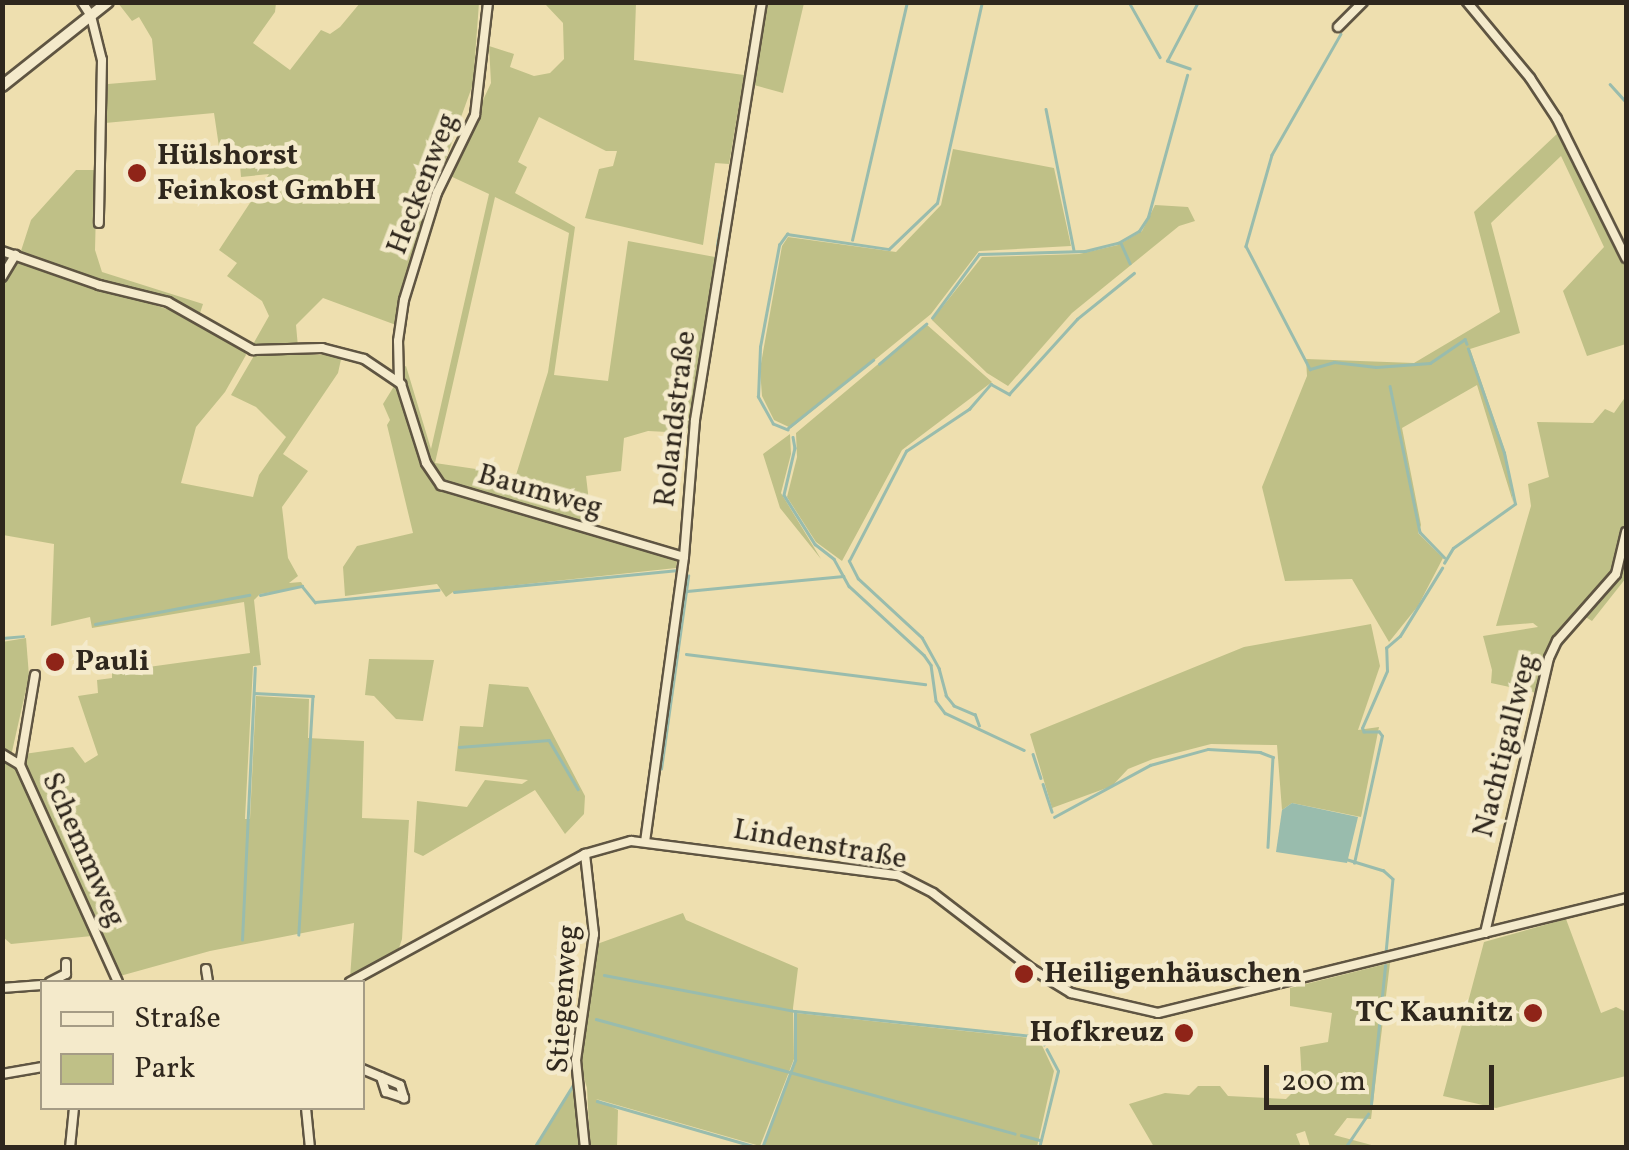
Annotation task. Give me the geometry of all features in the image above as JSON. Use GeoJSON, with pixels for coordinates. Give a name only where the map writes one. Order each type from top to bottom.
{"type":"FeatureCollection","features":[{"type":"Feature","properties":{"kind":"main road"},"geometry":{"type":"LineString","coordinates":[[2,86],[108,2]]}},
{"type":"Feature","properties":{"kind":"street"},"geometry":{"type":"LineString","coordinates":[[82,2],[91,16],[104,83],[99,222]]}},
{"type":"Feature","properties":{"kind":"street","name":"Heckenweg"},"geometry":{"type":"LineString","coordinates":[[399,381],[398,341],[404,300],[436,193],[475,115],[488,2]]}},
{"type":"Feature","properties":{"kind":"street","name":"Rolandstraße"},"geometry":{"type":"LineString","coordinates":[[646,842],[684,556],[693,437],[762,2]]}},
{"type":"Feature","properties":{"kind":"street"},"geometry":{"type":"LineString","coordinates":[[1338,27],[1363,2]]}},
{"type":"Feature","properties":{"kind":"street"},"geometry":{"type":"LineString","coordinates":[[1467,2],[1530,78],[1558,119],[1626,258]]}},
{"type":"Feature","properties":{"kind":"street"},"geometry":{"type":"LineString","coordinates":[[2,251],[99,285],[168,302],[253,350],[338,350],[364,359],[399,381]]}},
{"type":"Feature","properties":{"kind":"street"},"geometry":{"type":"LineString","coordinates":[[2,277],[14,255]]}},
{"type":"Feature","properties":{"kind":"street","name":"Baumweg"},"geometry":{"type":"LineString","coordinates":[[399,381],[407,395],[426,463],[441,485],[684,556]]}},
{"type":"Feature","properties":{"kind":"street","name":"Nachtigallweg"},"geometry":{"type":"LineString","coordinates":[[1485,933],[1549,658],[1557,641],[1616,574],[1626,532]]}},
{"type":"Feature","properties":{"kind":"street","name":"Schemmweg"},"geometry":{"type":"LineString","coordinates":[[35,674],[20,765],[117,980]]}},
{"type":"Feature","properties":{"kind":"street"},"geometry":{"type":"LineString","coordinates":[[2,754],[20,765]]}},
{"type":"Feature","properties":{"kind":"street","name":"Lindenstraße"},"geometry":{"type":"LineString","coordinates":[[354,980],[608,844],[646,842],[898,875],[933,892],[1032,969],[1071,993],[1158,1013],[1626,898]]}},
{"type":"Feature","properties":{"kind":"street","name":"Stiegenweg"},"geometry":{"type":"LineString","coordinates":[[585,854],[594,934],[591,980],[576,1060],[585,1148]]}},
{"type":"Feature","properties":{"kind":"street"},"geometry":{"type":"LineString","coordinates":[[54,980],[66,974],[66,963]]}},
{"type":"Feature","properties":{"kind":"street"},"geometry":{"type":"LineString","coordinates":[[206,970],[208,980]]}},
{"type":"Feature","properties":{"kind":"street"},"geometry":{"type":"LineString","coordinates":[[2,988],[40,984]]}},
{"type":"Feature","properties":{"kind":"street"},"geometry":{"type":"LineString","coordinates":[[2,1074],[40,1067]]}},
{"type":"Feature","properties":{"kind":"street"},"geometry":{"type":"LineString","coordinates":[[365,1070],[380,1076]]}},
{"type":"Feature","properties":{"kind":"street"},"geometry":{"type":"LineString","coordinates":[[70,1148],[74,1110]]}},
{"type":"Feature","properties":{"kind":"street"},"geometry":{"type":"LineString","coordinates":[[306,1110],[310,1148]]}},
{"type":"Feature","properties":{"kind":"green space"},"geometry":{"type":"Polygon","coordinates":[[[118,3],[276,3],[275,12],[253,43],[290,70],[321,30],[330,34],[360,3],[479,3],[473,84],[434,192],[396,325],[323,298],[296,325],[298,347],[252,346],[269,316],[262,301],[227,276],[237,263],[219,250],[269,174],[241,177],[240,165],[222,167],[214,113],[105,123],[108,84],[156,80],[152,39],[139,17],[132,21],[118,3]]]}},
{"type":"Feature","properties":{"kind":"green space"},"geometry":{"type":"Polygon","coordinates":[[[537,3],[636,3],[634,60],[744,75],[729,164],[715,163],[703,245],[585,218],[599,169],[613,166],[617,151],[606,151],[539,117],[518,162],[527,167],[515,193],[575,227],[554,375],[608,381],[628,241],[715,257],[687,433],[648,431],[624,438],[621,471],[586,476],[592,527],[514,505],[512,512],[677,560],[676,568],[453,592],[446,597],[437,584],[345,596],[343,567],[357,546],[413,533],[387,425],[390,420],[383,404],[396,383],[412,421],[416,418],[404,385],[402,368],[406,366],[431,449],[489,194],[448,175],[491,83],[489,46],[514,54],[510,67],[534,76],[550,73],[564,59],[563,23],[546,5],[537,3]],[[495,197],[435,463],[516,475],[548,372],[569,233],[495,197]]]}},
{"type":"Feature","properties":{"kind":"green space"},"geometry":{"type":"Polygon","coordinates":[[[767,3],[804,3],[783,93],[754,85],[767,3]]]}},
{"type":"Feature","properties":{"kind":"green space"},"geometry":{"type":"Polygon","coordinates":[[[1568,130],[1626,247],[1626,344],[1587,356],[1563,291],[1604,247],[1561,156],[1491,223],[1520,333],[1470,349],[1506,454],[1513,502],[1477,385],[1402,428],[1421,525],[1418,533],[1443,558],[1418,606],[1389,642],[1352,579],[1285,581],[1262,487],[1307,376],[1306,359],[1414,363],[1500,312],[1474,212],[1559,132],[1568,130]]]}},
{"type":"Feature","properties":{"kind":"green space"},"geometry":{"type":"Polygon","coordinates":[[[953,149],[1054,168],[1071,246],[979,251],[931,314],[791,428],[774,420],[762,396],[760,369],[782,246],[788,237],[896,252],[941,205],[953,149]]]}},
{"type":"Feature","properties":{"kind":"green space"},"geometry":{"type":"Polygon","coordinates":[[[76,170],[97,170],[95,250],[102,272],[203,304],[199,316],[20,254],[31,220],[76,170]]]}},
{"type":"Feature","properties":{"kind":"green space"},"geometry":{"type":"Polygon","coordinates":[[[1155,205],[1188,207],[1195,221],[1179,226],[1072,313],[1008,386],[987,373],[932,320],[982,257],[1079,254],[1118,245],[1142,231],[1155,205]]]}},
{"type":"Feature","properties":{"kind":"green space"},"geometry":{"type":"Polygon","coordinates":[[[18,260],[182,314],[244,349],[246,355],[225,392],[196,427],[181,483],[253,497],[259,475],[286,437],[256,407],[231,395],[255,354],[342,355],[338,373],[283,454],[308,471],[282,507],[288,558],[298,576],[289,583],[301,582],[304,587],[260,594],[254,600],[261,665],[253,666],[245,819],[250,819],[256,696],[309,699],[308,738],[364,741],[362,818],[409,820],[402,939],[399,948],[350,978],[354,923],[210,951],[120,976],[27,771],[24,754],[73,747],[85,763],[98,755],[78,696],[98,693],[97,680],[112,678],[112,672],[250,653],[244,602],[92,628],[90,617],[51,626],[54,544],[3,535],[2,284],[18,260]]]}},
{"type":"Feature","properties":{"kind":"green space"},"geometry":{"type":"Polygon","coordinates":[[[926,324],[992,382],[902,450],[842,561],[816,542],[787,497],[797,457],[796,433],[926,324]]]}},
{"type":"Feature","properties":{"kind":"green space"},"geometry":{"type":"Polygon","coordinates":[[[1626,396],[1626,578],[1592,621],[1579,613],[1554,641],[1537,693],[1491,683],[1492,670],[1483,636],[1538,627],[1533,623],[1496,626],[1531,506],[1528,484],[1549,477],[1537,422],[1593,423],[1605,409],[1614,413],[1626,396]]]}},
{"type":"Feature","properties":{"kind":"green space"},"geometry":{"type":"Polygon","coordinates":[[[790,434],[791,454],[781,493],[821,559],[780,508],[763,454],[790,434]]]}},
{"type":"Feature","properties":{"kind":"green space"},"geometry":{"type":"Polygon","coordinates":[[[1371,624],[1380,666],[1358,730],[1379,727],[1361,817],[1292,803],[1282,810],[1277,745],[1211,744],[1153,759],[1128,769],[1112,786],[1052,808],[1030,734],[1244,647],[1371,624]]]}},
{"type":"Feature","properties":{"kind":"green space"},"geometry":{"type":"Polygon","coordinates":[[[26,638],[29,676],[11,756],[3,751],[2,642],[26,638]]]}},
{"type":"Feature","properties":{"kind":"green space"},"geometry":{"type":"Polygon","coordinates":[[[369,659],[434,660],[423,721],[396,719],[374,696],[365,695],[369,659]]]}},
{"type":"Feature","properties":{"kind":"green space"},"geometry":{"type":"Polygon","coordinates":[[[489,684],[528,687],[585,796],[584,814],[565,834],[535,790],[423,856],[414,852],[417,801],[467,807],[485,780],[522,784],[528,780],[455,771],[460,726],[483,727],[489,684]]]}},
{"type":"Feature","properties":{"kind":"green space"},"geometry":{"type":"Polygon","coordinates":[[[2,758],[16,767],[92,936],[11,944],[3,937],[2,758]]]}},
{"type":"Feature","properties":{"kind":"green space"},"geometry":{"type":"Polygon","coordinates":[[[683,913],[686,920],[798,968],[793,1008],[794,1059],[760,1146],[596,1099],[618,1110],[617,1147],[590,1147],[587,1088],[580,1065],[597,944],[683,913]]]}},
{"type":"Feature","properties":{"kind":"green space","name":"TC Kaunitz"},"geometry":{"type":"Polygon","coordinates":[[[1566,919],[1601,1013],[1616,1007],[1626,1012],[1626,1076],[1496,1108],[1443,1096],[1484,942],[1566,919]]]}},
{"type":"Feature","properties":{"kind":"green space"},"geometry":{"type":"Polygon","coordinates":[[[1390,963],[1371,1119],[1347,1118],[1334,1135],[1379,1147],[1310,1147],[1305,1131],[1296,1134],[1301,1147],[1154,1147],[1129,1104],[1165,1093],[1189,1095],[1198,1086],[1220,1086],[1228,1096],[1286,1099],[1302,1083],[1300,1047],[1328,1042],[1332,1013],[1290,1006],[1290,988],[1390,963]]]}},
{"type":"Feature","properties":{"kind":"green space"},"geometry":{"type":"Polygon","coordinates":[[[796,1013],[1039,1039],[1054,1071],[1037,1147],[763,1147],[796,1062],[796,1013]]]}},
{"type":"Feature","properties":{"kind":"green space"},"geometry":{"type":"Polygon","coordinates":[[[576,1082],[582,1147],[535,1148],[576,1082]]]}},
{"type":"Feature","properties":{"kind":"shaded area"},"geometry":{"type":"Polygon","coordinates":[[[1292,803],[1358,817],[1347,863],[1276,852],[1282,810],[1292,803]]]}},
{"type":"Feature","properties":{"kind":"waterway"},"geometry":{"type":"LineString","coordinates":[[852,240],[907,2]]}},
{"type":"Feature","properties":{"kind":"waterway"},"geometry":{"type":"LineString","coordinates":[[788,430],[773,424],[758,397],[760,347],[779,245],[787,234],[889,249],[937,203],[982,2]]}},
{"type":"Feature","properties":{"kind":"waterway"},"geometry":{"type":"LineString","coordinates":[[1129,2],[1160,57]]}},
{"type":"Feature","properties":{"kind":"waterway"},"geometry":{"type":"LineString","coordinates":[[1190,69],[1167,61],[1198,2]]}},
{"type":"Feature","properties":{"kind":"waterway"},"geometry":{"type":"LineString","coordinates":[[1341,34],[1272,155],[1246,246],[1310,369],[1334,362],[1376,367],[1430,363],[1465,339],[1467,344]]}},
{"type":"Feature","properties":{"kind":"waterway"},"geometry":{"type":"LineString","coordinates":[[932,318],[979,254],[1085,251],[1118,243],[1139,231],[1148,217],[1187,75]]}},
{"type":"Feature","properties":{"kind":"waterway"},"geometry":{"type":"LineString","coordinates":[[1610,84],[1626,102]]}},
{"type":"Feature","properties":{"kind":"waterway"},"geometry":{"type":"LineString","coordinates":[[717,245],[743,98]]}},
{"type":"Feature","properties":{"kind":"waterway"},"geometry":{"type":"LineString","coordinates":[[1046,109],[1074,250]]}},
{"type":"Feature","properties":{"kind":"waterway"},"geometry":{"type":"LineString","coordinates":[[1121,243],[1130,263]]}},
{"type":"Feature","properties":{"kind":"waterway"},"geometry":{"type":"LineString","coordinates":[[688,441],[716,256]]}},
{"type":"Feature","properties":{"kind":"waterway"},"geometry":{"type":"LineString","coordinates":[[979,726],[975,715],[954,706],[946,696],[939,669],[922,638],[858,579],[849,561],[906,451],[969,409],[991,384],[1009,394],[1077,319],[1134,273]]}},
{"type":"Feature","properties":{"kind":"waterway"},"geometry":{"type":"LineString","coordinates":[[879,364],[926,324]]}},
{"type":"Feature","properties":{"kind":"waterway"},"geometry":{"type":"LineString","coordinates":[[1444,563],[1453,548],[1515,504],[1504,453],[1468,349]]}},
{"type":"Feature","properties":{"kind":"waterway"},"geometry":{"type":"LineString","coordinates":[[788,428],[873,360]]}},
{"type":"Feature","properties":{"kind":"waterway"},"geometry":{"type":"LineString","coordinates":[[1390,386],[1420,532],[1444,557]]}},
{"type":"Feature","properties":{"kind":"waterway"},"geometry":{"type":"LineString","coordinates":[[793,437],[795,448],[784,495],[815,544],[834,559],[849,586],[924,655],[931,665],[936,701],[945,713],[1024,750]]}},
{"type":"Feature","properties":{"kind":"waterway"},"geometry":{"type":"LineString","coordinates":[[514,511],[580,530]]}},
{"type":"Feature","properties":{"kind":"waterway"},"geometry":{"type":"LineString","coordinates":[[1354,863],[1382,736],[1362,728],[1387,671],[1386,648],[1400,636],[1442,568]]}},
{"type":"Feature","properties":{"kind":"waterway"},"geometry":{"type":"LineString","coordinates":[[454,592],[678,570]]}},
{"type":"Feature","properties":{"kind":"waterway"},"geometry":{"type":"LineString","coordinates":[[661,769],[688,576]]}},
{"type":"Feature","properties":{"kind":"waterway"},"geometry":{"type":"LineString","coordinates":[[687,591],[843,576]]}},
{"type":"Feature","properties":{"kind":"waterway"},"geometry":{"type":"LineString","coordinates":[[260,595],[302,586],[315,602],[438,590]]}},
{"type":"Feature","properties":{"kind":"waterway"},"geometry":{"type":"LineString","coordinates":[[95,624],[249,595]]}},
{"type":"Feature","properties":{"kind":"waterway"},"geometry":{"type":"LineString","coordinates":[[2,638],[23,636]]}},
{"type":"Feature","properties":{"kind":"waterway"},"geometry":{"type":"LineString","coordinates":[[686,654],[925,684]]}},
{"type":"Feature","properties":{"kind":"waterway"},"geometry":{"type":"LineString","coordinates":[[242,940],[255,668]]}},
{"type":"Feature","properties":{"kind":"waterway"},"geometry":{"type":"LineString","coordinates":[[254,693],[313,696],[299,935]]}},
{"type":"Feature","properties":{"kind":"waterway"},"geometry":{"type":"LineString","coordinates":[[459,747],[549,740],[578,789]]}},
{"type":"Feature","properties":{"kind":"waterway"},"geometry":{"type":"LineString","coordinates":[[1054,817],[1150,765],[1208,749],[1260,752],[1273,757],[1268,847]]}},
{"type":"Feature","properties":{"kind":"waterway"},"geometry":{"type":"LineString","coordinates":[[1033,754],[1041,778]]}},
{"type":"Feature","properties":{"kind":"waterway"},"geometry":{"type":"LineString","coordinates":[[1043,784],[1052,812]]}},
{"type":"Feature","properties":{"kind":"waterway"},"geometry":{"type":"LineString","coordinates":[[1346,859],[1383,870],[1393,879],[1386,953]]}},
{"type":"Feature","properties":{"kind":"waterway"},"geometry":{"type":"LineString","coordinates":[[1371,1104],[1385,966]]}},
{"type":"Feature","properties":{"kind":"waterway"},"geometry":{"type":"LineString","coordinates":[[604,975],[795,1011],[1041,1037],[1044,1044]]}},
{"type":"Feature","properties":{"kind":"waterway"},"geometry":{"type":"LineString","coordinates":[[762,1148],[795,1060],[795,1012]]}},
{"type":"Feature","properties":{"kind":"waterway"},"geometry":{"type":"LineString","coordinates":[[596,1019],[1015,1134]]}},
{"type":"Feature","properties":{"kind":"waterway"},"geometry":{"type":"LineString","coordinates":[[1039,1148],[1058,1071],[1047,1050]]}},
{"type":"Feature","properties":{"kind":"waterway"},"geometry":{"type":"LineString","coordinates":[[534,1148],[575,1082]]}},
{"type":"Feature","properties":{"kind":"waterway"},"geometry":{"type":"LineString","coordinates":[[597,1101],[760,1148]]}},
{"type":"Feature","properties":{"kind":"waterway"},"geometry":{"type":"LineString","coordinates":[[1345,1148],[1368,1114]]}},
{"type":"Feature","properties":{"kind":"waterway"},"geometry":{"type":"LineString","coordinates":[[1021,1135],[1040,1140]]}},
{"type":"Feature","properties":{"kind":"place","name":"Hülshorst Feinkost GmbH"},"geometry":{"type":"Point","coordinates":[137,173]}},
{"type":"Feature","properties":{"kind":"place","name":"Pauli"},"geometry":{"type":"Point","coordinates":[55,662]}},
{"type":"Feature","properties":{"kind":"place","name":"Heiligenhäuschen"},"geometry":{"type":"Point","coordinates":[1024,974]}},
{"type":"Feature","properties":{"kind":"place","name":"TC Kaunitz"},"geometry":{"type":"Point","coordinates":[1533,1013]}},
{"type":"Feature","properties":{"kind":"place","name":"Hofkreuz"},"geometry":{"type":"Point","coordinates":[1184,1033]}}]}
